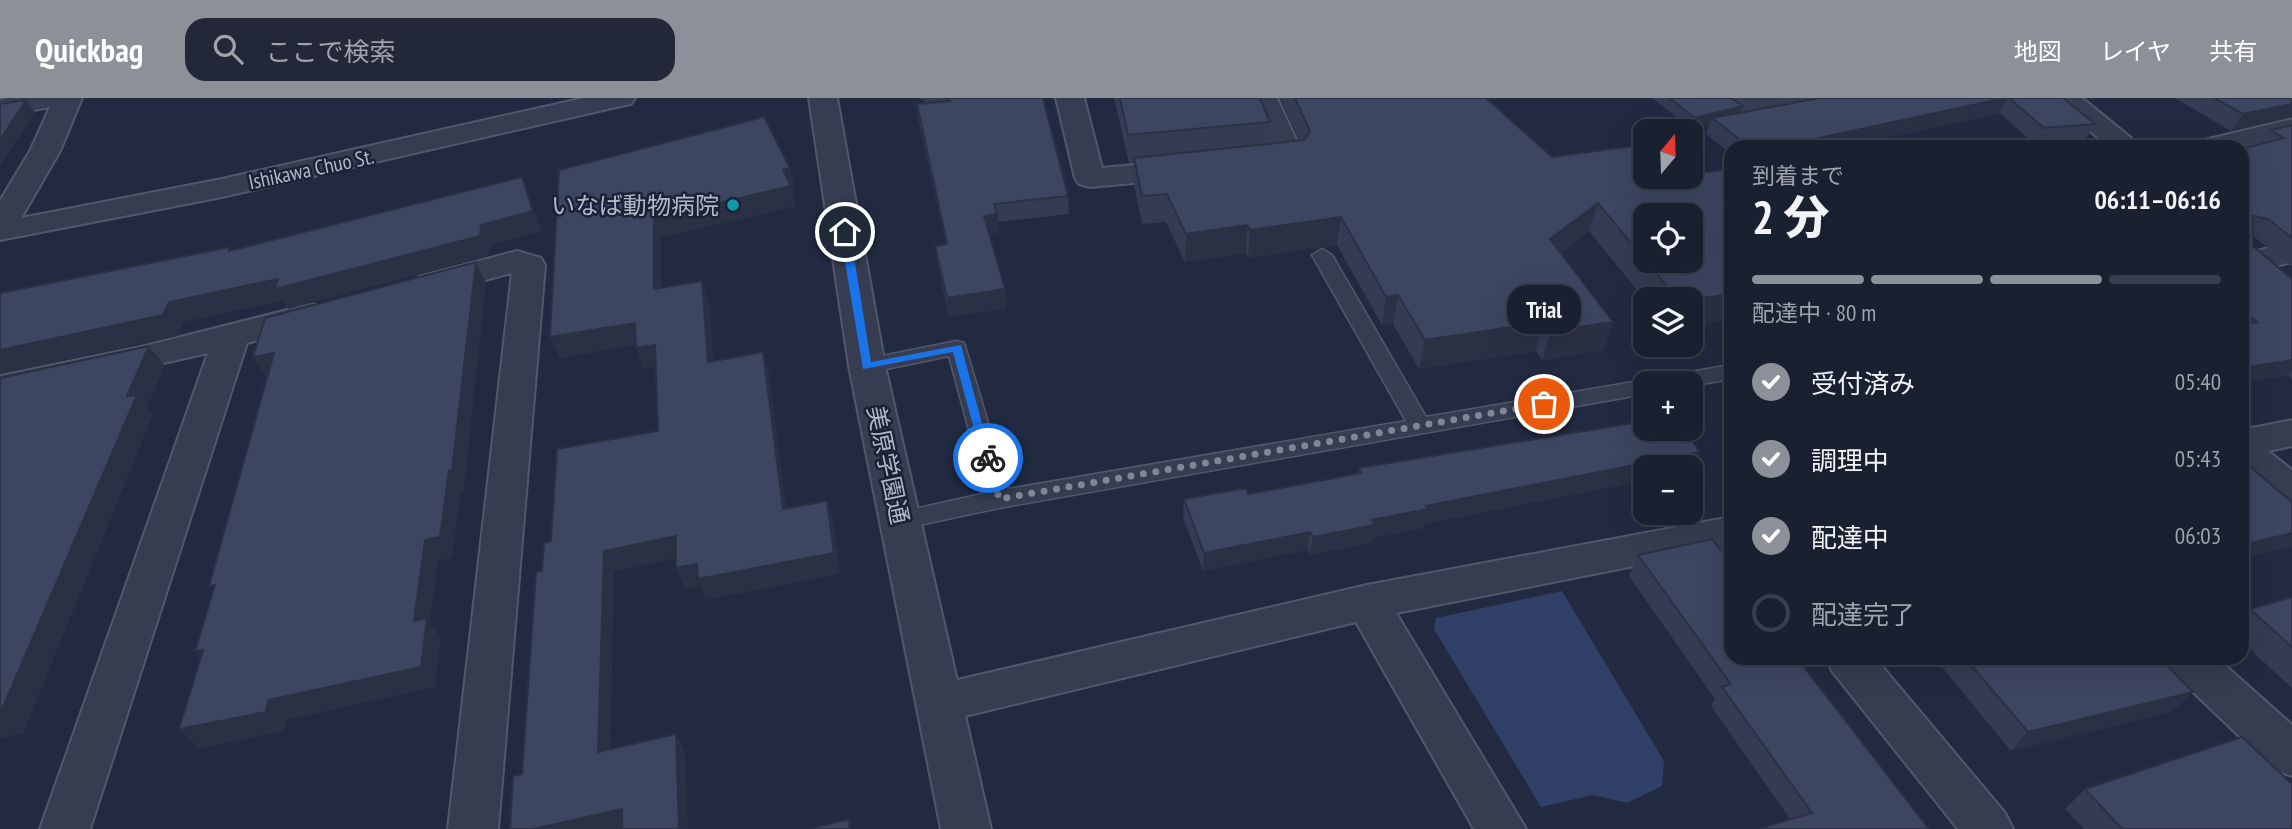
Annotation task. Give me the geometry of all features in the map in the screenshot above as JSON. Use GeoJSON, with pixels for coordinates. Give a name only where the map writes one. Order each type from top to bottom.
{"type":"FeatureCollection","features":[{"type":"Feature","properties":{"kind":"street"},"geometry":{"type":"LineString","coordinates":[[0,108],[53,98]]}},
{"type":"Feature","properties":{"kind":"street"},"geometry":{"type":"LineString","coordinates":[[0,229],[45,151],[68,98]]}},
{"type":"Feature","properties":{"kind":"street","name":"Ishikawa Chuo St."},"geometry":{"type":"LineString","coordinates":[[0,229],[222,188],[621,98]]}},
{"type":"Feature","properties":{"kind":"street","name":"美原学園通"},"geometry":{"type":"LineString","coordinates":[[823,98],[867,366],[966,829]]}},
{"type":"Feature","properties":{"kind":"street"},"geometry":{"type":"LineString","coordinates":[[1070,98],[1090,178],[1290,159],[1264,98]]}},
{"type":"Feature","properties":{"kind":"street"},"geometry":{"type":"LineString","coordinates":[[1737,98],[1751,108],[1803,98]]}},
{"type":"Feature","properties":{"kind":"street"},"geometry":{"type":"LineString","coordinates":[[2065,98],[2118,140]]}},
{"type":"Feature","properties":{"kind":"street"},"geometry":{"type":"LineString","coordinates":[[2240,140],[2292,128]]}},
{"type":"Feature","properties":{"kind":"street"},"geometry":{"type":"LineString","coordinates":[[2251,253],[2292,252]]}},
{"type":"Feature","properties":{"kind":"street"},"geometry":{"type":"LineString","coordinates":[[2251,253],[2292,288]]}},
{"type":"Feature","properties":{"kind":"street"},"geometry":{"type":"LineString","coordinates":[[396,293],[517,261],[528,265],[473,829]]}},
{"type":"Feature","properties":{"kind":"street"},"geometry":{"type":"LineString","coordinates":[[0,388],[230,338],[342,307]]}},
{"type":"Feature","properties":{"kind":"street"},"geometry":{"type":"LineString","coordinates":[[65,829],[230,338]]}},
{"type":"Feature","properties":{"kind":"street"},"geometry":{"type":"LineString","coordinates":[[2249,442],[2292,433]]}},
{"type":"Feature","properties":{"kind":"street"},"geometry":{"type":"LineString","coordinates":[[2249,456],[2292,492]]}},
{"type":"Feature","properties":{"kind":"street"},"geometry":{"type":"LineString","coordinates":[[940,704],[1367,602],[1724,533]]}},
{"type":"Feature","properties":{"kind":"street"},"geometry":{"type":"LineString","coordinates":[[1367,602],[1501,829]]}},
{"type":"Feature","properties":{"kind":"street"},"geometry":{"type":"LineString","coordinates":[[1854,665],[1988,829]]}},
{"type":"Feature","properties":{"kind":"street"},"geometry":{"type":"LineString","coordinates":[[2195,665],[2292,755]]}},
{"type":"Feature","properties":{"kind":"lane"},"geometry":{"type":"LineString","coordinates":[[1322,255],[1419,425]]}},
{"type":"Feature","properties":{"kind":"lane"},"geometry":{"type":"LineString","coordinates":[[867,366],[957,348],[999,499]]}},
{"type":"Feature","properties":{"kind":"lane"},"geometry":{"type":"LineString","coordinates":[[1703,377],[1724,373]]}},
{"type":"Feature","properties":{"kind":"lane"},"geometry":{"type":"LineString","coordinates":[[900,520],[999,499],[1633,389]]}},
{"type":"Feature","properties":{"kind":"water"},"geometry":{"type":"Polygon","coordinates":[[[1562,591],[1664,761],[1662,786],[1627,803],[1593,795],[1541,807],[1434,629],[1436,618],[1562,591]]]}},
{"type":"Feature","properties":{"kind":"building"},"geometry":{"type":"Polygon","coordinates":[[[946,98],[1043,98],[1068,196],[994,204],[997,214],[984,216],[1005,289],[947,298],[935,246],[947,244],[917,104],[950,101],[946,98]]]}},
{"type":"Feature","properties":{"kind":"building"},"geometry":{"type":"Polygon","coordinates":[[[1120,98],[1260,98],[1270,122],[1128,135],[1120,98]]]}},
{"type":"Feature","properties":{"kind":"building"},"geometry":{"type":"Polygon","coordinates":[[[1295,98],[1486,98],[1552,157],[1633,146],[1633,189],[1703,189],[1703,172],[1724,170],[1724,295],[1703,298],[1703,287],[1668,287],[1656,273],[1703,273],[1703,203],[1633,203],[1633,245],[1598,203],[1550,239],[1613,322],[1551,331],[1544,322],[1425,340],[1398,295],[1386,297],[1341,217],[1250,230],[1247,225],[1186,234],[1167,194],[1142,196],[1134,158],[1304,140],[1310,131],[1295,98]]]}},
{"type":"Feature","properties":{"kind":"building"},"geometry":{"type":"Polygon","coordinates":[[[1669,98],[1731,98],[1743,106],[1695,118],[1669,98]]]}},
{"type":"Feature","properties":{"kind":"building"},"geometry":{"type":"Polygon","coordinates":[[[1819,98],[2005,98],[1810,140],[1740,140],[1712,118],[1819,98]]]}},
{"type":"Feature","properties":{"kind":"building"},"geometry":{"type":"Polygon","coordinates":[[[2009,98],[2063,98],[2095,124],[2044,128],[2009,98]]]}},
{"type":"Feature","properties":{"kind":"building"},"geometry":{"type":"Polygon","coordinates":[[[2214,98],[2292,98],[2292,104],[2243,114],[2214,98]]]}},
{"type":"Feature","properties":{"kind":"building"},"geometry":{"type":"Polygon","coordinates":[[[26,100],[0,140],[0,104],[26,100]]]}},
{"type":"Feature","properties":{"kind":"building"},"geometry":{"type":"Polygon","coordinates":[[[764,117],[790,168],[783,170],[791,186],[654,218],[654,289],[702,281],[708,362],[763,352],[783,509],[827,501],[834,553],[698,579],[697,564],[676,568],[676,536],[604,551],[598,752],[676,734],[679,829],[622,829],[622,809],[534,829],[510,829],[513,776],[522,774],[536,572],[542,571],[544,543],[551,541],[557,449],[658,431],[655,345],[636,348],[635,323],[550,337],[559,170],[764,117]]]}},
{"type":"Feature","properties":{"kind":"building"},"geometry":{"type":"Polygon","coordinates":[[[2292,125],[2292,238],[2268,219],[2253,216],[2253,246],[2292,279],[2292,360],[2249,367],[2249,323],[2257,322],[2249,315],[2249,147],[2284,138],[2271,130],[2292,125]]]}},
{"type":"Feature","properties":{"kind":"building"},"geometry":{"type":"Polygon","coordinates":[[[522,177],[533,211],[481,225],[480,236],[275,289],[278,279],[169,302],[163,315],[0,350],[0,293],[230,247],[229,251],[522,177]]]}},
{"type":"Feature","properties":{"kind":"building"},"geometry":{"type":"Polygon","coordinates":[[[476,262],[452,470],[449,470],[440,537],[425,540],[414,621],[427,618],[421,667],[268,700],[266,712],[179,729],[203,650],[195,651],[215,585],[209,586],[274,353],[253,357],[265,318],[476,262]]]}},
{"type":"Feature","properties":{"kind":"building"},"geometry":{"type":"Polygon","coordinates":[[[149,346],[127,396],[137,395],[0,714],[0,378],[149,346]]]}},
{"type":"Feature","properties":{"kind":"building"},"geometry":{"type":"Polygon","coordinates":[[[1633,423],[1633,441],[1692,441],[1700,452],[1685,455],[1633,455],[1633,465],[1426,506],[1428,509],[1372,520],[1375,525],[1313,537],[1310,532],[1204,553],[1184,499],[1246,488],[1248,494],[1361,473],[1359,468],[1633,423]]]}},
{"type":"Feature","properties":{"kind":"building"},"geometry":{"type":"Polygon","coordinates":[[[2249,466],[2292,502],[2292,533],[2249,543],[2249,466]]]}},
{"type":"Feature","properties":{"kind":"building"},"geometry":{"type":"Polygon","coordinates":[[[1712,539],[1724,554],[1724,665],[1802,665],[1929,829],[1758,829],[1812,813],[1722,687],[1731,684],[1638,555],[1712,539]]]}},
{"type":"Feature","properties":{"kind":"building"},"geometry":{"type":"Polygon","coordinates":[[[2292,597],[2292,647],[2250,609],[2292,597]]]}},
{"type":"Feature","properties":{"kind":"building"},"geometry":{"type":"Polygon","coordinates":[[[1971,665],[2167,665],[2193,692],[2028,732],[1971,665]]]}},
{"type":"Feature","properties":{"kind":"building"},"geometry":{"type":"Polygon","coordinates":[[[2242,737],[2292,784],[2292,829],[2122,829],[2085,789],[2242,737]]]}},
{"type":"Feature","properties":{"kind":"building"},"geometry":{"type":"Polygon","coordinates":[[[849,819],[850,829],[809,829],[849,819]]]}},
{"type":"Feature","properties":{"kind":"way so far"},"geometry":{"type":"LineString","coordinates":[[988,458],[999,499],[1544,404]]}},
{"type":"Feature","properties":{"kind":"place","name":"いなば動物病院"},"geometry":{"type":"Point","coordinates":[733,205]}},
{"type":"Feature","properties":{"kind":"place","name":"Trial"},"geometry":{"type":"Point","coordinates":[1544,404]}},
{"type":"Feature","properties":{"kind":"route"},"geometry":{"type":"LineString","coordinates":[[845,232],[867,366],[957,348],[988,458]]}}]}
